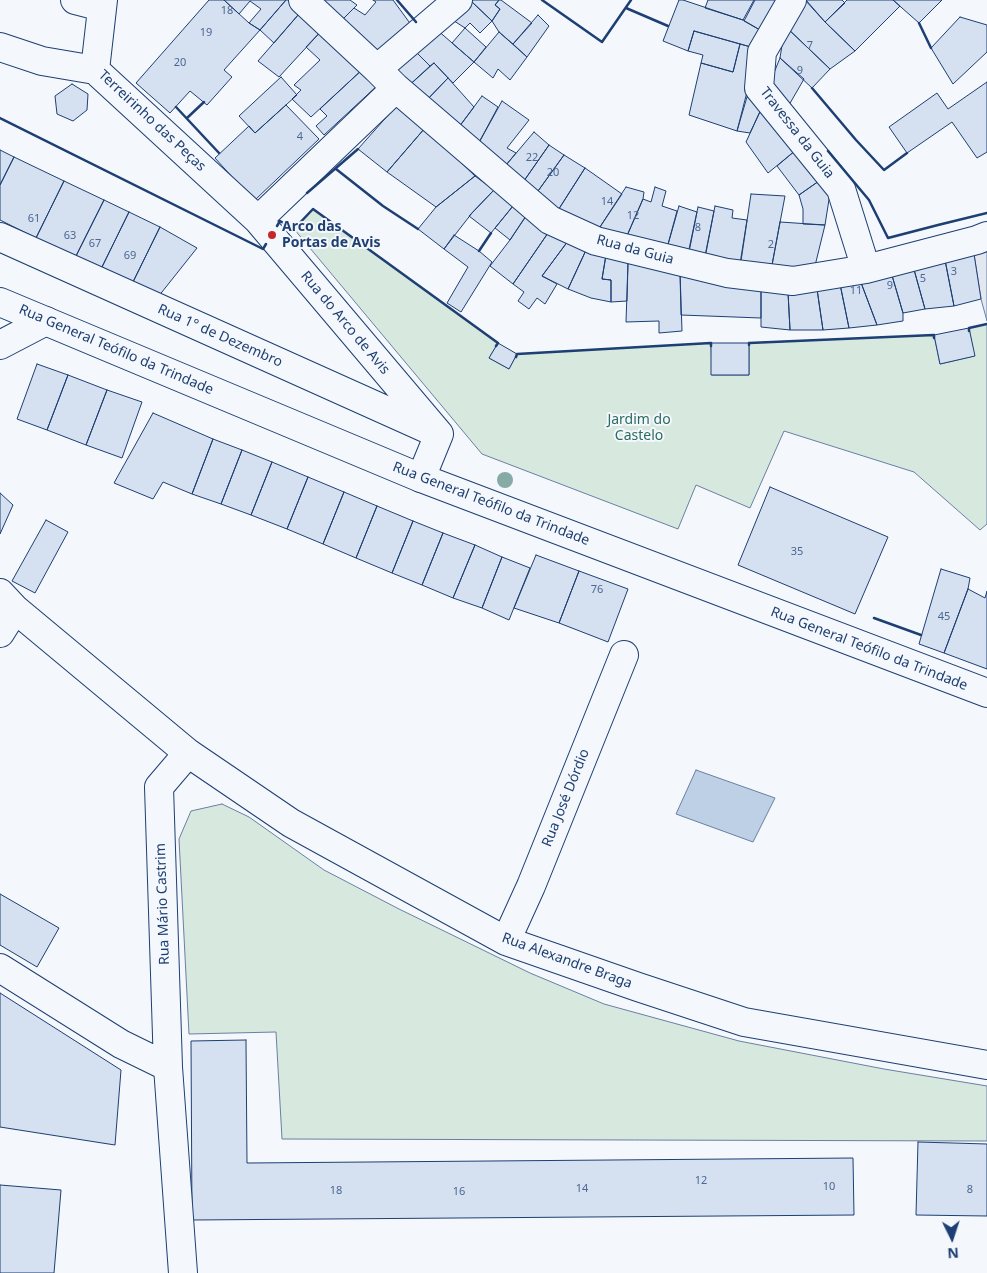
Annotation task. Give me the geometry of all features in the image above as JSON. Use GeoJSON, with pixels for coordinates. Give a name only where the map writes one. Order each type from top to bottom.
{"type":"FeatureCollection","features":[{"type":"Feature","properties":{"kind":"street"},"geometry":{"type":"LineString","coordinates":[[75,0],[102,3]]}},
{"type":"Feature","properties":{"kind":"street","name":"Rua da Guia"},"geometry":{"type":"LineString","coordinates":[[303,0],[387,78],[550,220],[596,241],[727,273],[793,281],[866,268],[987,236]]}},
{"type":"Feature","properties":{"kind":"street"},"geometry":{"type":"LineString","coordinates":[[258,220],[458,0]]}},
{"type":"Feature","properties":{"kind":"street","name":"Travessa da Guia"},"geometry":{"type":"LineString","coordinates":[[792,0],[762,52],[760,88],[841,189],[866,268]]}},
{"type":"Feature","properties":{"kind":"street","name":"Terreirinho das Peças"},"geometry":{"type":"LineString","coordinates":[[102,3],[95,70],[258,220]]}},
{"type":"Feature","properties":{"kind":"street"},"geometry":{"type":"LineString","coordinates":[[0,47],[42,61],[95,70]]}},
{"type":"Feature","properties":{"kind":"street","name":"Rua do Arco de Avis"},"geometry":{"type":"LineString","coordinates":[[258,220],[439,434]]}},
{"type":"Feature","properties":{"kind":"street","name":"Rua 1° de Dezembro"},"geometry":{"type":"LineString","coordinates":[[0,237],[439,434]]}},
{"type":"Feature","properties":{"kind":"street","name":"Rua General Teófilo da Trindade"},"geometry":{"type":"LineString","coordinates":[[0,302],[421,478],[987,693]]}},
{"type":"Feature","properties":{"kind":"street"},"geometry":{"type":"LineString","coordinates":[[0,346],[46,321]]}},
{"type":"Feature","properties":{"kind":"street"},"geometry":{"type":"LineString","coordinates":[[421,478],[439,434]]}},
{"type":"Feature","properties":{"kind":"street"},"geometry":{"type":"LineString","coordinates":[[0,633],[8,601]]}},
{"type":"Feature","properties":{"kind":"street","name":"Rua Alexandre Braga"},"geometry":{"type":"LineString","coordinates":[[8,601],[188,753],[291,823],[506,941],[744,1022],[987,1065]]}},
{"type":"Feature","properties":{"kind":"street","name":"Rua José Dórdio"},"geometry":{"type":"LineString","coordinates":[[506,941],[531,886],[624,655]]}},
{"type":"Feature","properties":{"kind":"street","name":"Rua Mário Castrim"},"geometry":{"type":"LineString","coordinates":[[183,1273],[168,1067],[159,787],[188,753]]}},
{"type":"Feature","properties":{"kind":"street"},"geometry":{"type":"LineString","coordinates":[[0,968],[121,1044],[168,1067]]}},
{"type":"Feature","properties":{"kind":"green space","name":"Jardim do Castelo"},"geometry":{"type":"Polygon","coordinates":[[[313,209],[498,343],[489,358],[509,369],[517,354],[711,343],[712,375],[749,375],[749,343],[934,335],[940,364],[974,356],[969,328],[987,324],[987,524],[980,530],[914,472],[784,431],[750,508],[696,485],[678,529],[482,454],[294,229],[313,209]]]}},
{"type":"Feature","properties":{"kind":"green space"},"geometry":{"type":"Polygon","coordinates":[[[222,804],[249,817],[324,870],[530,973],[604,1004],[739,1041],[884,1069],[987,1086],[987,1141],[282,1139],[276,1032],[189,1034],[179,839],[191,811],[222,804]]]}},
{"type":"Feature","properties":{"kind":"shaded area"},"geometry":{"type":"Polygon","coordinates":[[[987,248],[987,321],[981,299],[974,254],[987,248]]]}},
{"type":"Feature","properties":{"kind":"water"},"geometry":{"type":"Polygon","coordinates":[[[696,770],[775,798],[753,842],[676,814],[696,770]]]}},
{"type":"Feature","properties":{"kind":"building"},"geometry":{"type":"Polygon","coordinates":[[[209,0],[224,0],[249,23],[260,30],[224,70],[232,77],[207,105],[190,91],[170,113],[136,83],[209,0]]]}},
{"type":"Feature","properties":{"kind":"building"},"geometry":{"type":"Polygon","coordinates":[[[224,0],[286,0],[260,30],[249,23],[261,9],[250,1],[239,14],[224,0]]]}},
{"type":"Feature","properties":{"kind":"building"},"geometry":{"type":"Polygon","coordinates":[[[286,0],[297,0],[305,7],[274,43],[260,30],[286,0]]]}},
{"type":"Feature","properties":{"kind":"building"},"geometry":{"type":"Polygon","coordinates":[[[311,0],[350,0],[357,5],[338,24],[311,0]]]}},
{"type":"Feature","properties":{"kind":"building"},"geometry":{"type":"Polygon","coordinates":[[[373,0],[393,0],[412,26],[380,59],[338,24],[354,8],[365,15],[376,2],[373,0]]]}},
{"type":"Feature","properties":{"kind":"building"},"geometry":{"type":"Polygon","coordinates":[[[499,0],[495,5],[500,9],[492,21],[471,1],[499,0]]]}},
{"type":"Feature","properties":{"kind":"building"},"geometry":{"type":"Polygon","coordinates":[[[499,0],[532,23],[513,44],[499,32],[492,21],[500,9],[495,5],[499,0]]]}},
{"type":"Feature","properties":{"kind":"building"},"geometry":{"type":"Polygon","coordinates":[[[679,0],[743,20],[767,34],[758,49],[694,31],[688,51],[663,41],[679,0]]]}},
{"type":"Feature","properties":{"kind":"building"},"geometry":{"type":"Polygon","coordinates":[[[708,0],[754,0],[743,20],[705,8],[708,0]]]}},
{"type":"Feature","properties":{"kind":"building"},"geometry":{"type":"Polygon","coordinates":[[[755,0],[786,0],[767,34],[744,21],[755,0]]]}},
{"type":"Feature","properties":{"kind":"building"},"geometry":{"type":"Polygon","coordinates":[[[805,0],[855,51],[830,69],[785,26],[805,0]]]}},
{"type":"Feature","properties":{"kind":"building"},"geometry":{"type":"Polygon","coordinates":[[[806,0],[842,0],[845,3],[825,22],[806,0]]]}},
{"type":"Feature","properties":{"kind":"building"},"geometry":{"type":"Polygon","coordinates":[[[847,0],[893,0],[900,6],[855,51],[825,22],[847,0]]]}},
{"type":"Feature","properties":{"kind":"building"},"geometry":{"type":"Polygon","coordinates":[[[893,0],[942,0],[919,23],[893,0]]]}},
{"type":"Feature","properties":{"kind":"building"},"geometry":{"type":"Polygon","coordinates":[[[471,1],[492,21],[480,33],[470,23],[465,28],[448,17],[471,1]]]}},
{"type":"Feature","properties":{"kind":"building"},"geometry":{"type":"Polygon","coordinates":[[[305,7],[325,27],[279,77],[258,61],[305,7]]]}},
{"type":"Feature","properties":{"kind":"building"},"geometry":{"type":"Polygon","coordinates":[[[538,15],[549,26],[527,57],[513,44],[538,15]]]}},
{"type":"Feature","properties":{"kind":"building"},"geometry":{"type":"Polygon","coordinates":[[[960,17],[987,25],[987,52],[953,84],[931,48],[960,17]]]}},
{"type":"Feature","properties":{"kind":"building"},"geometry":{"type":"Polygon","coordinates":[[[785,26],[830,69],[812,88],[780,58],[785,26]]]}},
{"type":"Feature","properties":{"kind":"building"},"geometry":{"type":"Polygon","coordinates":[[[325,27],[364,68],[311,117],[292,99],[301,90],[294,85],[320,60],[306,47],[325,27]]]}},
{"type":"Feature","properties":{"kind":"building"},"geometry":{"type":"Polygon","coordinates":[[[465,28],[486,47],[474,62],[452,43],[465,28]]]}},
{"type":"Feature","properties":{"kind":"building"},"geometry":{"type":"Polygon","coordinates":[[[436,29],[474,62],[453,83],[434,63],[430,66],[416,52],[436,29]]]}},
{"type":"Feature","properties":{"kind":"building"},"geometry":{"type":"Polygon","coordinates":[[[694,31],[740,44],[733,72],[701,63],[703,55],[688,51],[694,31]]]}},
{"type":"Feature","properties":{"kind":"building"},"geometry":{"type":"Polygon","coordinates":[[[499,32],[527,57],[510,80],[498,69],[493,78],[474,62],[499,32]]]}},
{"type":"Feature","properties":{"kind":"building"},"geometry":{"type":"Polygon","coordinates":[[[740,44],[758,49],[737,131],[689,115],[701,63],[733,72],[740,44]]]}},
{"type":"Feature","properties":{"kind":"building"},"geometry":{"type":"Polygon","coordinates":[[[416,52],[430,66],[404,90],[388,72],[416,52]]]}},
{"type":"Feature","properties":{"kind":"building"},"geometry":{"type":"Polygon","coordinates":[[[780,58],[804,79],[789,105],[769,85],[780,58]]]}},
{"type":"Feature","properties":{"kind":"building"},"geometry":{"type":"Polygon","coordinates":[[[434,63],[448,78],[423,104],[404,90],[434,63]]]}},
{"type":"Feature","properties":{"kind":"building"},"geometry":{"type":"Polygon","coordinates":[[[364,68],[379,84],[324,135],[316,126],[327,116],[320,109],[364,68]]]}},
{"type":"Feature","properties":{"kind":"building"},"geometry":{"type":"Polygon","coordinates":[[[281,77],[297,95],[255,133],[239,116],[281,77]]]}},
{"type":"Feature","properties":{"kind":"building"},"geometry":{"type":"Polygon","coordinates":[[[448,78],[474,107],[456,131],[423,104],[448,78]]]}},
{"type":"Feature","properties":{"kind":"building"},"geometry":{"type":"Polygon","coordinates":[[[987,82],[987,152],[977,158],[952,122],[907,153],[889,127],[937,93],[948,109],[987,82]]]}},
{"type":"Feature","properties":{"kind":"building"},"geometry":{"type":"Polygon","coordinates":[[[72,84],[88,94],[87,110],[73,121],[57,114],[55,96],[72,84]]]}},
{"type":"Feature","properties":{"kind":"building"},"geometry":{"type":"Polygon","coordinates":[[[482,96],[498,107],[476,148],[456,131],[482,96]]]}},
{"type":"Feature","properties":{"kind":"building"},"geometry":{"type":"Polygon","coordinates":[[[747,97],[764,103],[750,133],[737,131],[747,97]]]}},
{"type":"Feature","properties":{"kind":"building"},"geometry":{"type":"Polygon","coordinates":[[[502,101],[529,120],[507,148],[516,153],[501,171],[476,148],[502,101]]]}},
{"type":"Feature","properties":{"kind":"building"},"geometry":{"type":"Polygon","coordinates":[[[399,103],[425,128],[387,172],[358,149],[399,103]]]}},
{"type":"Feature","properties":{"kind":"building"},"geometry":{"type":"Polygon","coordinates":[[[764,103],[796,150],[768,173],[746,142],[764,103]]]}},
{"type":"Feature","properties":{"kind":"building"},"geometry":{"type":"Polygon","coordinates":[[[286,105],[319,139],[256,199],[252,199],[215,158],[249,126],[255,133],[286,105]]]}},
{"type":"Feature","properties":{"kind":"building"},"geometry":{"type":"Polygon","coordinates":[[[425,128],[475,176],[436,207],[387,172],[425,128]]]}},
{"type":"Feature","properties":{"kind":"building"},"geometry":{"type":"Polygon","coordinates":[[[534,132],[549,145],[519,188],[501,171],[534,132]]]}},
{"type":"Feature","properties":{"kind":"building"},"geometry":{"type":"Polygon","coordinates":[[[549,145],[564,155],[533,198],[519,188],[549,145]]]}},
{"type":"Feature","properties":{"kind":"building"},"geometry":{"type":"Polygon","coordinates":[[[0,150],[14,157],[0,185],[0,150]]]}},
{"type":"Feature","properties":{"kind":"building"},"geometry":{"type":"Polygon","coordinates":[[[796,150],[819,181],[799,195],[777,166],[796,150]]]}},
{"type":"Feature","properties":{"kind":"building"},"geometry":{"type":"Polygon","coordinates":[[[564,155],[585,168],[555,215],[533,198],[564,155]]]}},
{"type":"Feature","properties":{"kind":"building"},"geometry":{"type":"Polygon","coordinates":[[[14,157],[64,181],[36,238],[0,220],[0,185],[14,157]]]}},
{"type":"Feature","properties":{"kind":"building"},"geometry":{"type":"Polygon","coordinates":[[[585,168],[622,194],[596,233],[555,215],[585,168]]]}},
{"type":"Feature","properties":{"kind":"building"},"geometry":{"type":"Polygon","coordinates":[[[475,176],[494,190],[472,213],[444,249],[418,229],[436,207],[475,176]]]}},
{"type":"Feature","properties":{"kind":"building"},"geometry":{"type":"Polygon","coordinates":[[[64,181],[104,200],[76,256],[36,238],[64,181]]]}},
{"type":"Feature","properties":{"kind":"building"},"geometry":{"type":"Polygon","coordinates":[[[819,181],[830,193],[825,225],[803,224],[803,209],[799,195],[819,181]]]}},
{"type":"Feature","properties":{"kind":"building"},"geometry":{"type":"Polygon","coordinates":[[[626,187],[644,192],[643,199],[626,238],[596,233],[626,187]]]}},
{"type":"Feature","properties":{"kind":"building"},"geometry":{"type":"Polygon","coordinates":[[[655,187],[666,191],[662,206],[677,211],[667,248],[626,238],[643,199],[651,202],[655,187]]]}},
{"type":"Feature","properties":{"kind":"building"},"geometry":{"type":"Polygon","coordinates":[[[494,190],[513,206],[491,233],[469,216],[494,190]]]}},
{"type":"Feature","properties":{"kind":"building"},"geometry":{"type":"Polygon","coordinates":[[[751,194],[785,196],[772,265],[741,261],[751,194]]]}},
{"type":"Feature","properties":{"kind":"building"},"geometry":{"type":"Polygon","coordinates":[[[104,200],[129,212],[101,269],[76,256],[104,200]]]}},
{"type":"Feature","properties":{"kind":"building"},"geometry":{"type":"Polygon","coordinates":[[[513,206],[526,216],[510,240],[495,228],[513,206]]]}},
{"type":"Feature","properties":{"kind":"building"},"geometry":{"type":"Polygon","coordinates":[[[679,206],[697,212],[689,252],[667,248],[679,206]]]}},
{"type":"Feature","properties":{"kind":"building"},"geometry":{"type":"Polygon","coordinates":[[[715,206],[733,210],[732,218],[747,220],[739,270],[704,263],[715,206]]]}},
{"type":"Feature","properties":{"kind":"building"},"geometry":{"type":"Polygon","coordinates":[[[698,207],[714,211],[705,256],[688,254],[698,207]]]}},
{"type":"Feature","properties":{"kind":"building"},"geometry":{"type":"Polygon","coordinates":[[[129,212],[160,227],[132,284],[101,269],[129,212]]]}},
{"type":"Feature","properties":{"kind":"building"},"geometry":{"type":"Polygon","coordinates":[[[526,216],[548,233],[513,284],[490,266],[526,216]]]}},
{"type":"Feature","properties":{"kind":"building"},"geometry":{"type":"Polygon","coordinates":[[[780,222],[825,225],[813,274],[772,265],[780,222]]]}},
{"type":"Feature","properties":{"kind":"building"},"geometry":{"type":"Polygon","coordinates":[[[160,227],[197,248],[158,297],[132,284],[160,227]]]}},
{"type":"Feature","properties":{"kind":"building"},"geometry":{"type":"Polygon","coordinates":[[[548,233],[568,241],[542,276],[557,284],[545,304],[537,298],[529,309],[518,301],[524,292],[513,284],[548,233]]]}},
{"type":"Feature","properties":{"kind":"building"},"geometry":{"type":"Polygon","coordinates":[[[454,235],[492,262],[461,312],[447,303],[468,267],[444,249],[454,235]]]}},
{"type":"Feature","properties":{"kind":"building"},"geometry":{"type":"Polygon","coordinates":[[[568,241],[587,248],[568,289],[542,276],[568,241]]]}},
{"type":"Feature","properties":{"kind":"building"},"geometry":{"type":"Polygon","coordinates":[[[587,248],[606,255],[602,279],[611,280],[611,302],[591,298],[568,289],[587,248]]]}},
{"type":"Feature","properties":{"kind":"building"},"geometry":{"type":"Polygon","coordinates":[[[974,254],[981,299],[954,306],[945,260],[974,254]]]}},
{"type":"Feature","properties":{"kind":"building"},"geometry":{"type":"Polygon","coordinates":[[[606,255],[628,262],[627,301],[611,302],[611,280],[602,279],[606,255]]]}},
{"type":"Feature","properties":{"kind":"building"},"geometry":{"type":"Polygon","coordinates":[[[945,260],[954,306],[925,309],[913,266],[945,260]]]}},
{"type":"Feature","properties":{"kind":"building"},"geometry":{"type":"Polygon","coordinates":[[[628,262],[680,272],[682,331],[659,333],[659,321],[626,322],[628,262]]]}},
{"type":"Feature","properties":{"kind":"building"},"geometry":{"type":"Polygon","coordinates":[[[913,266],[925,309],[903,313],[891,272],[913,266]]]}},
{"type":"Feature","properties":{"kind":"building"},"geometry":{"type":"Polygon","coordinates":[[[680,272],[761,289],[761,318],[681,315],[680,272]]]}},
{"type":"Feature","properties":{"kind":"building"},"geometry":{"type":"Polygon","coordinates":[[[891,272],[903,313],[903,321],[877,325],[860,280],[891,272]]]}},
{"type":"Feature","properties":{"kind":"building"},"geometry":{"type":"Polygon","coordinates":[[[860,280],[877,325],[849,328],[840,284],[860,280]]]}},
{"type":"Feature","properties":{"kind":"building"},"geometry":{"type":"Polygon","coordinates":[[[840,284],[849,328],[823,330],[817,289],[840,284]]]}},
{"type":"Feature","properties":{"kind":"building"},"geometry":{"type":"Polygon","coordinates":[[[761,289],[788,292],[790,330],[761,327],[761,289]]]}},
{"type":"Feature","properties":{"kind":"building"},"geometry":{"type":"Polygon","coordinates":[[[817,289],[823,330],[790,330],[788,292],[817,289]]]}},
{"type":"Feature","properties":{"kind":"building"},"geometry":{"type":"Polygon","coordinates":[[[969,328],[975,356],[940,364],[934,335],[969,328]]]}},
{"type":"Feature","properties":{"kind":"building"},"geometry":{"type":"Polygon","coordinates":[[[498,343],[517,354],[509,369],[489,358],[498,343]]]}},
{"type":"Feature","properties":{"kind":"building"},"geometry":{"type":"Polygon","coordinates":[[[711,343],[749,343],[749,375],[711,375],[711,343]]]}},
{"type":"Feature","properties":{"kind":"building"},"geometry":{"type":"Polygon","coordinates":[[[37,364],[68,375],[47,430],[17,419],[37,364]]]}},
{"type":"Feature","properties":{"kind":"building"},"geometry":{"type":"Polygon","coordinates":[[[68,375],[107,390],[86,445],[47,430],[68,375]]]}},
{"type":"Feature","properties":{"kind":"building"},"geometry":{"type":"Polygon","coordinates":[[[107,390],[142,402],[122,458],[86,445],[107,390]]]}},
{"type":"Feature","properties":{"kind":"building"},"geometry":{"type":"Polygon","coordinates":[[[153,413],[213,439],[192,494],[163,482],[153,499],[114,483],[153,413]]]}},
{"type":"Feature","properties":{"kind":"building"},"geometry":{"type":"Polygon","coordinates":[[[213,439],[242,450],[221,504],[192,494],[213,439]]]}},
{"type":"Feature","properties":{"kind":"building"},"geometry":{"type":"Polygon","coordinates":[[[242,450],[272,462],[251,515],[221,504],[242,450]]]}},
{"type":"Feature","properties":{"kind":"building"},"geometry":{"type":"Polygon","coordinates":[[[272,462],[308,477],[287,529],[251,515],[272,462]]]}},
{"type":"Feature","properties":{"kind":"building"},"geometry":{"type":"Polygon","coordinates":[[[308,477],[344,492],[323,544],[287,529],[308,477]]]}},
{"type":"Feature","properties":{"kind":"building"},"geometry":{"type":"Polygon","coordinates":[[[770,487],[888,537],[855,614],[738,565],[770,487]]]}},
{"type":"Feature","properties":{"kind":"building"},"geometry":{"type":"Polygon","coordinates":[[[344,492],[377,506],[356,558],[323,544],[344,492]]]}},
{"type":"Feature","properties":{"kind":"building"},"geometry":{"type":"Polygon","coordinates":[[[0,493],[13,505],[0,534],[0,493]]]}},
{"type":"Feature","properties":{"kind":"building"},"geometry":{"type":"Polygon","coordinates":[[[377,506],[413,521],[392,573],[356,558],[377,506]]]}},
{"type":"Feature","properties":{"kind":"building"},"geometry":{"type":"Polygon","coordinates":[[[46,520],[68,532],[35,593],[12,581],[46,520]]]}},
{"type":"Feature","properties":{"kind":"building"},"geometry":{"type":"Polygon","coordinates":[[[413,521],[443,533],[422,585],[392,573],[413,521]]]}},
{"type":"Feature","properties":{"kind":"building"},"geometry":{"type":"Polygon","coordinates":[[[443,533],[475,545],[453,598],[422,585],[443,533]]]}},
{"type":"Feature","properties":{"kind":"building"},"geometry":{"type":"Polygon","coordinates":[[[475,545],[502,557],[482,608],[453,598],[475,545]]]}},
{"type":"Feature","properties":{"kind":"building"},"geometry":{"type":"Polygon","coordinates":[[[536,555],[579,571],[559,623],[514,608],[536,555]]]}},
{"type":"Feature","properties":{"kind":"building"},"geometry":{"type":"Polygon","coordinates":[[[502,557],[530,568],[509,620],[482,608],[502,557]]]}},
{"type":"Feature","properties":{"kind":"building"},"geometry":{"type":"Polygon","coordinates":[[[941,569],[970,578],[968,589],[944,653],[919,644],[941,569]]]}},
{"type":"Feature","properties":{"kind":"building"},"geometry":{"type":"Polygon","coordinates":[[[579,571],[628,589],[608,642],[559,623],[579,571]]]}},
{"type":"Feature","properties":{"kind":"building"},"geometry":{"type":"Polygon","coordinates":[[[968,589],[985,598],[987,591],[987,669],[944,653],[968,589]]]}},
{"type":"Feature","properties":{"kind":"building"},"geometry":{"type":"Polygon","coordinates":[[[0,894],[59,928],[37,967],[0,945],[0,894]]]}},
{"type":"Feature","properties":{"kind":"building"},"geometry":{"type":"Polygon","coordinates":[[[0,993],[121,1070],[115,1145],[0,1127],[0,993]]]}},
{"type":"Feature","properties":{"kind":"building"},"geometry":{"type":"Polygon","coordinates":[[[246,1040],[247,1163],[853,1158],[854,1215],[192,1220],[191,1041],[246,1040]]]}},
{"type":"Feature","properties":{"kind":"building"},"geometry":{"type":"Polygon","coordinates":[[[918,1142],[987,1144],[987,1216],[916,1215],[918,1142]]]}},
{"type":"Feature","properties":{"kind":"building"},"geometry":{"type":"Polygon","coordinates":[[[0,1185],[61,1190],[54,1273],[0,1273],[0,1185]]]}},
{"type":"Feature","properties":{"kind":"wall"},"geometry":{"type":"LineString","coordinates":[[397,0],[416,22]]}},
{"type":"Feature","properties":{"kind":"wall"},"geometry":{"type":"LineString","coordinates":[[542,0],[602,42],[631,0]]}},
{"type":"Feature","properties":{"kind":"wall"},"geometry":{"type":"LineString","coordinates":[[626,8],[668,26]]}},
{"type":"Feature","properties":{"kind":"wall"},"geometry":{"type":"LineString","coordinates":[[919,23],[931,48]]}},
{"type":"Feature","properties":{"kind":"wall"},"geometry":{"type":"LineString","coordinates":[[812,88],[884,170],[907,153]]}},
{"type":"Feature","properties":{"kind":"wall"},"geometry":{"type":"LineString","coordinates":[[187,118],[204,102]]}},
{"type":"Feature","properties":{"kind":"wall"},"geometry":{"type":"LineString","coordinates":[[176,107],[219,153]]}},
{"type":"Feature","properties":{"kind":"wall"},"geometry":{"type":"LineString","coordinates":[[0,118],[263,249],[266,244]]}},
{"type":"Feature","properties":{"kind":"wall"},"geometry":{"type":"LineString","coordinates":[[307,193],[358,149]]}},
{"type":"Feature","properties":{"kind":"wall"},"geometry":{"type":"LineString","coordinates":[[828,151],[869,200],[888,238],[987,213]]}},
{"type":"Feature","properties":{"kind":"wall"},"geometry":{"type":"LineString","coordinates":[[336,169],[383,206],[418,229]]}},
{"type":"Feature","properties":{"kind":"wall"},"geometry":{"type":"LineString","coordinates":[[277,226],[280,221],[294,229],[313,209],[498,343],[496,346]]}},
{"type":"Feature","properties":{"kind":"wall"},"geometry":{"type":"LineString","coordinates":[[479,251],[491,233]]}},
{"type":"Feature","properties":{"kind":"wall"},"geometry":{"type":"LineString","coordinates":[[969,331],[969,328],[987,324]]}},
{"type":"Feature","properties":{"kind":"wall"},"geometry":{"type":"LineString","coordinates":[[749,345],[749,343],[934,335],[934,338]]}},
{"type":"Feature","properties":{"kind":"wall"},"geometry":{"type":"LineString","coordinates":[[516,357],[517,354],[711,343],[711,346]]}},
{"type":"Feature","properties":{"kind":"wall"},"geometry":{"type":"LineString","coordinates":[[874,618],[921,635]]}},
{"type":"Feature","properties":{"kind":"place","name":"Arco das Portas de Avis"},"geometry":{"type":"Point","coordinates":[272,235]}}]}
